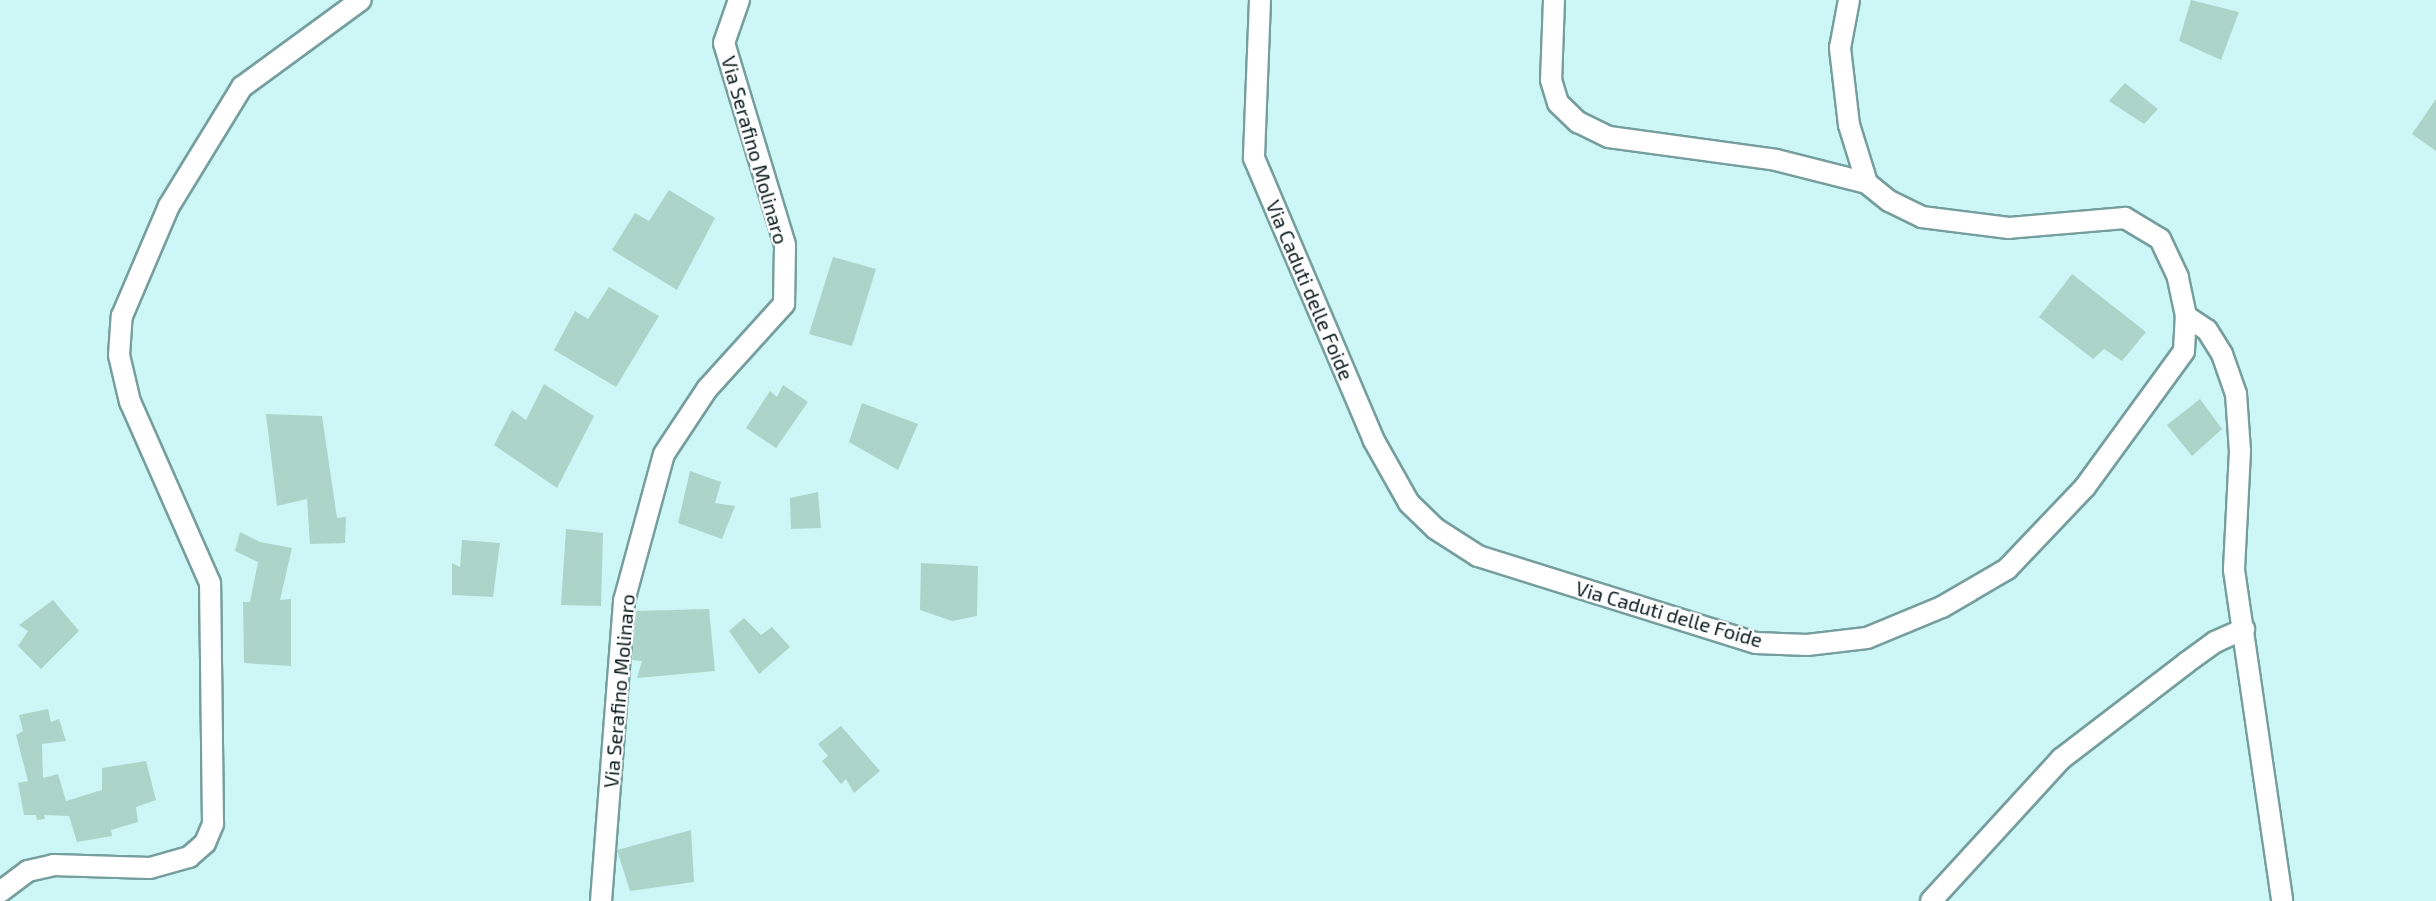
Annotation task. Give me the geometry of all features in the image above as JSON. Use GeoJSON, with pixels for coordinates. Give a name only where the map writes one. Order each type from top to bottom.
{"type":"FeatureCollection","features":[{"type":"Feature","properties":{"kind":"street"},"geometry":{"type":"LineString","coordinates":[[0,892],[28,871],[52,865],[150,868],[189,857],[205,843],[213,824],[210,583],[130,402],[119,355],[122,316],[170,206],[242,87],[361,0]]}},
{"type":"Feature","properties":{"kind":"street","name":"Via Serafino Molinaro"},"geometry":{"type":"LineString","coordinates":[[601,901],[624,601],[664,454],[707,389],[784,303],[785,245],[724,43],[739,0]]}},
{"type":"Feature","properties":{"kind":"street","name":"Via Caduti delle Foide"},"geometry":{"type":"LineString","coordinates":[[1260,0],[1254,158],[1373,439],[1409,503],[1436,530],[1478,556],[1756,643],[1807,645],[1867,638],[1942,607],[2007,569],[2085,488],[2184,351],[2186,316],[2178,277],[2160,239],[2125,218],[2009,228],[1922,217],[1889,201],[1867,183]]}},
{"type":"Feature","properties":{"kind":"street"},"geometry":{"type":"LineString","coordinates":[[1554,0],[1551,80],[1558,103],[1578,122],[1609,136],[1776,160],[1867,183]]}},
{"type":"Feature","properties":{"kind":"street"},"geometry":{"type":"LineString","coordinates":[[1850,0],[1840,48],[1849,125],[1867,183]]}},
{"type":"Feature","properties":{"kind":"street"},"geometry":{"type":"LineString","coordinates":[[2186,316],[2207,330],[2222,354],[2236,394],[2240,452],[2234,570],[2282,901]]}},
{"type":"Feature","properties":{"kind":"street"},"geometry":{"type":"LineString","coordinates":[[1931,901],[2061,759],[2186,663],[2216,642],[2244,629]]}},
{"type":"Feature","properties":{"kind":"building"},"geometry":{"type":"Polygon","coordinates":[[[2191,0],[2239,12],[2221,60],[2179,41],[2191,0]]]}},
{"type":"Feature","properties":{"kind":"building"},"geometry":{"type":"Polygon","coordinates":[[[2125,83],[2158,109],[2144,124],[2109,101],[2125,83]]]}},
{"type":"Feature","properties":{"kind":"building"},"geometry":{"type":"Polygon","coordinates":[[[2436,99],[2436,151],[2412,134],[2436,99]]]}},
{"type":"Feature","properties":{"kind":"building"},"geometry":{"type":"Polygon","coordinates":[[[669,190],[715,218],[677,290],[612,250],[635,213],[649,221],[669,190]]]}},
{"type":"Feature","properties":{"kind":"building"},"geometry":{"type":"Polygon","coordinates":[[[833,257],[876,269],[852,346],[809,334],[833,257]]]}},
{"type":"Feature","properties":{"kind":"building"},"geometry":{"type":"Polygon","coordinates":[[[2072,274],[2146,332],[2122,361],[2104,349],[2093,359],[2039,317],[2072,274]]]}},
{"type":"Feature","properties":{"kind":"building"},"geometry":{"type":"Polygon","coordinates":[[[609,287],[659,316],[616,387],[554,350],[575,311],[588,319],[609,287]]]}},
{"type":"Feature","properties":{"kind":"building"},"geometry":{"type":"Polygon","coordinates":[[[544,384],[594,416],[557,488],[494,445],[512,410],[526,420],[544,384]]]}},
{"type":"Feature","properties":{"kind":"building"},"geometry":{"type":"Polygon","coordinates":[[[783,385],[808,402],[776,448],[746,428],[770,391],[777,397],[783,385]]]}},
{"type":"Feature","properties":{"kind":"building"},"geometry":{"type":"Polygon","coordinates":[[[2200,399],[2222,429],[2192,456],[2167,425],[2200,399]]]}},
{"type":"Feature","properties":{"kind":"building"},"geometry":{"type":"Polygon","coordinates":[[[862,403],[918,424],[898,470],[849,442],[862,403]]]}},
{"type":"Feature","properties":{"kind":"building"},"geometry":{"type":"Polygon","coordinates":[[[266,414],[322,416],[337,518],[346,517],[345,543],[310,544],[307,499],[277,506],[266,414]]]}},
{"type":"Feature","properties":{"kind":"building"},"geometry":{"type":"Polygon","coordinates":[[[690,471],[721,482],[715,503],[735,506],[722,539],[678,523],[690,471]]]}},
{"type":"Feature","properties":{"kind":"building"},"geometry":{"type":"Polygon","coordinates":[[[818,492],[821,528],[791,529],[790,498],[818,492]]]}},
{"type":"Feature","properties":{"kind":"building"},"geometry":{"type":"Polygon","coordinates":[[[566,529],[603,533],[601,606],[561,605],[566,529]]]}},
{"type":"Feature","properties":{"kind":"building"},"geometry":{"type":"Polygon","coordinates":[[[240,532],[260,542],[292,548],[280,600],[291,599],[291,666],[244,663],[243,602],[250,602],[258,562],[235,551],[240,532]]]}},
{"type":"Feature","properties":{"kind":"building"},"geometry":{"type":"Polygon","coordinates":[[[462,540],[500,543],[493,597],[452,595],[452,563],[460,567],[462,540]]]}},
{"type":"Feature","properties":{"kind":"building"},"geometry":{"type":"Polygon","coordinates":[[[921,563],[978,566],[977,616],[952,621],[920,610],[921,563]]]}},
{"type":"Feature","properties":{"kind":"building"},"geometry":{"type":"Polygon","coordinates":[[[53,600],[79,631],[41,669],[18,646],[28,631],[19,625],[53,600]]]}},
{"type":"Feature","properties":{"kind":"building"},"geometry":{"type":"Polygon","coordinates":[[[709,609],[715,671],[637,678],[642,661],[632,660],[635,611],[709,609]]]}},
{"type":"Feature","properties":{"kind":"building"},"geometry":{"type":"Polygon","coordinates":[[[744,618],[761,635],[772,627],[790,647],[759,674],[729,631],[744,618]]]}},
{"type":"Feature","properties":{"kind":"building"},"geometry":{"type":"Polygon","coordinates":[[[48,709],[51,722],[59,719],[66,741],[42,744],[43,778],[58,774],[66,801],[102,790],[102,768],[146,761],[156,800],[136,807],[138,822],[111,830],[112,836],[77,842],[69,816],[44,815],[45,819],[37,820],[36,815],[24,815],[18,783],[28,781],[16,735],[23,731],[19,715],[48,709]]]}},
{"type":"Feature","properties":{"kind":"building"},"geometry":{"type":"Polygon","coordinates":[[[841,726],[880,771],[854,793],[846,779],[841,784],[822,761],[828,756],[818,744],[841,726]]]}},
{"type":"Feature","properties":{"kind":"building"},"geometry":{"type":"Polygon","coordinates":[[[691,830],[694,882],[630,891],[617,850],[691,830]]]}}]}
